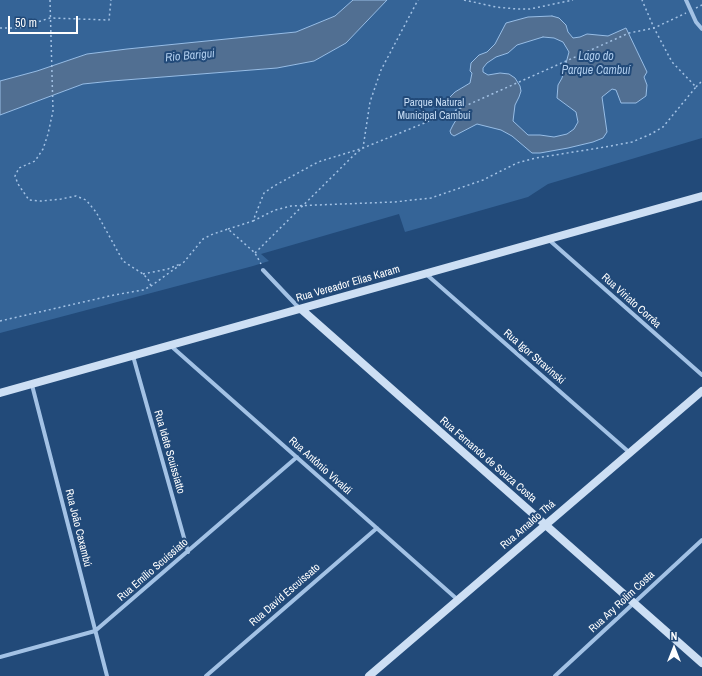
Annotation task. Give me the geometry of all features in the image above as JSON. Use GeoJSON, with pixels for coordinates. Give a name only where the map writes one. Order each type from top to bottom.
{"type":"FeatureCollection","features":[{"type":"Feature","properties":{"kind":"main road","name":"Rua Vereador Elias Karam"},"geometry":{"type":"LineString","coordinates":[[0,393],[702,196]]}},
{"type":"Feature","properties":{"kind":"main road","name":"Rua Fernando de Souza Costa"},"geometry":{"type":"LineString","coordinates":[[301,309],[702,663]]}},
{"type":"Feature","properties":{"kind":"main road","name":"Rua Arnaldo Thá"},"geometry":{"type":"LineString","coordinates":[[369,676],[702,391]]}},
{"type":"Feature","properties":{"kind":"street"},"geometry":{"type":"LineString","coordinates":[[686,0],[690,11],[702,29]]}},
{"type":"Feature","properties":{"kind":"street","name":"Rua Viriato Corrêa"},"geometry":{"type":"LineString","coordinates":[[548,239],[702,375]]}},
{"type":"Feature","properties":{"kind":"street","name":"Rua Fernando de Souza Costa"},"geometry":{"type":"LineString","coordinates":[[263,270],[301,309]]}},
{"type":"Feature","properties":{"kind":"street","name":"Rua Igor Stravinski"},"geometry":{"type":"LineString","coordinates":[[426,274],[630,453]]}},
{"type":"Feature","properties":{"kind":"street","name":"Rua Antônio Vivaldi"},"geometry":{"type":"LineString","coordinates":[[171,345],[458,600]]}},
{"type":"Feature","properties":{"kind":"street","name":"Rua Idete Scuissiatto"},"geometry":{"type":"LineString","coordinates":[[133,356],[188,552]]}},
{"type":"Feature","properties":{"kind":"street","name":"Rua João Caxambú"},"geometry":{"type":"LineString","coordinates":[[32,384],[107,676]]}},
{"type":"Feature","properties":{"kind":"street","name":"Rua Emílio Scuissiato"},"geometry":{"type":"LineString","coordinates":[[0,657],[95,631],[297,457]]}},
{"type":"Feature","properties":{"kind":"street","name":"Rua David Escuissato"},"geometry":{"type":"LineString","coordinates":[[206,676],[377,528]]}},
{"type":"Feature","properties":{"kind":"street","name":"Rua Ary Rolim Costa"},"geometry":{"type":"LineString","coordinates":[[555,676],[702,540]]}},
{"type":"Feature","properties":{"kind":"path"},"geometry":{"type":"LineString","coordinates":[[50,0],[53,111],[43,149],[35,161],[20,168],[15,176],[18,184],[29,200],[54,200],[76,196],[86,200],[96,212],[123,261],[143,274],[148,279],[151,286]]}},
{"type":"Feature","properties":{"kind":"path"},"geometry":{"type":"LineString","coordinates":[[0,28],[18,28],[50,18],[109,20],[111,0]]}},
{"type":"Feature","properties":{"kind":"path"},"geometry":{"type":"LineString","coordinates":[[255,253],[354,154],[363,148],[370,102],[381,70],[418,0]]}},
{"type":"Feature","properties":{"kind":"path"},"geometry":{"type":"LineString","coordinates":[[464,0],[496,7],[530,9],[574,0]]}},
{"type":"Feature","properties":{"kind":"path"},"geometry":{"type":"LineString","coordinates":[[642,0],[654,28],[672,62],[696,87]]}},
{"type":"Feature","properties":{"kind":"path"},"geometry":{"type":"LineString","coordinates":[[253,221],[264,193],[318,162],[363,148],[454,111],[629,33],[654,28],[702,5]]}},
{"type":"Feature","properties":{"kind":"path"},"geometry":{"type":"LineString","coordinates":[[0,321],[114,295],[143,290],[151,286],[184,262],[204,239],[213,234],[253,221],[275,210],[291,206],[394,202],[431,198],[483,180],[518,163],[536,158],[632,142],[663,127],[702,81]]}},
{"type":"Feature","properties":{"kind":"path"},"geometry":{"type":"LineString","coordinates":[[228,229],[255,253],[263,270]]}},
{"type":"Feature","properties":{"kind":"path"},"geometry":{"type":"LineString","coordinates":[[143,274],[168,269],[184,262]]}},
{"type":"Feature","properties":{"kind":"green space"},"geometry":{"type":"Polygon","coordinates":[[[0,0],[353,0],[335,16],[296,32],[87,54],[37,71],[0,81],[0,0]]]}},
{"type":"Feature","properties":{"kind":"green space","name":"Parque Natural Municipal Cambuí"},"geometry":{"type":"Polygon","coordinates":[[[387,0],[702,0],[702,138],[548,184],[528,197],[405,232],[399,214],[261,254],[269,261],[253,266],[0,333],[0,115],[83,84],[277,68],[314,61],[346,43],[387,0]]]}},
{"type":"Feature","properties":{"kind":"water","name":"Rio Barigui"},"geometry":{"type":"Polygon","coordinates":[[[353,0],[387,0],[346,43],[314,61],[277,68],[83,84],[0,115],[0,81],[37,71],[87,54],[296,32],[335,16],[353,0]]]}},
{"type":"Feature","properties":{"kind":"water","name":"Lago do Parque Cambuí"},"geometry":{"type":"Polygon","coordinates":[[[552,16],[559,18],[566,25],[568,32],[573,38],[587,34],[608,36],[626,28],[647,72],[644,77],[647,85],[646,96],[636,103],[621,103],[616,90],[612,89],[602,97],[607,132],[603,138],[568,148],[532,153],[512,136],[501,130],[477,124],[454,136],[451,134],[450,131],[461,112],[457,104],[448,99],[455,92],[470,83],[472,73],[470,71],[471,63],[479,55],[487,52],[495,44],[506,23],[528,17],[552,16]],[[543,37],[517,45],[508,53],[496,57],[487,63],[483,68],[483,72],[488,75],[500,73],[509,74],[515,78],[521,91],[515,105],[513,121],[528,135],[554,137],[567,134],[574,129],[578,122],[576,112],[557,98],[558,85],[562,78],[569,52],[563,42],[554,38],[543,37]]]}}]}
